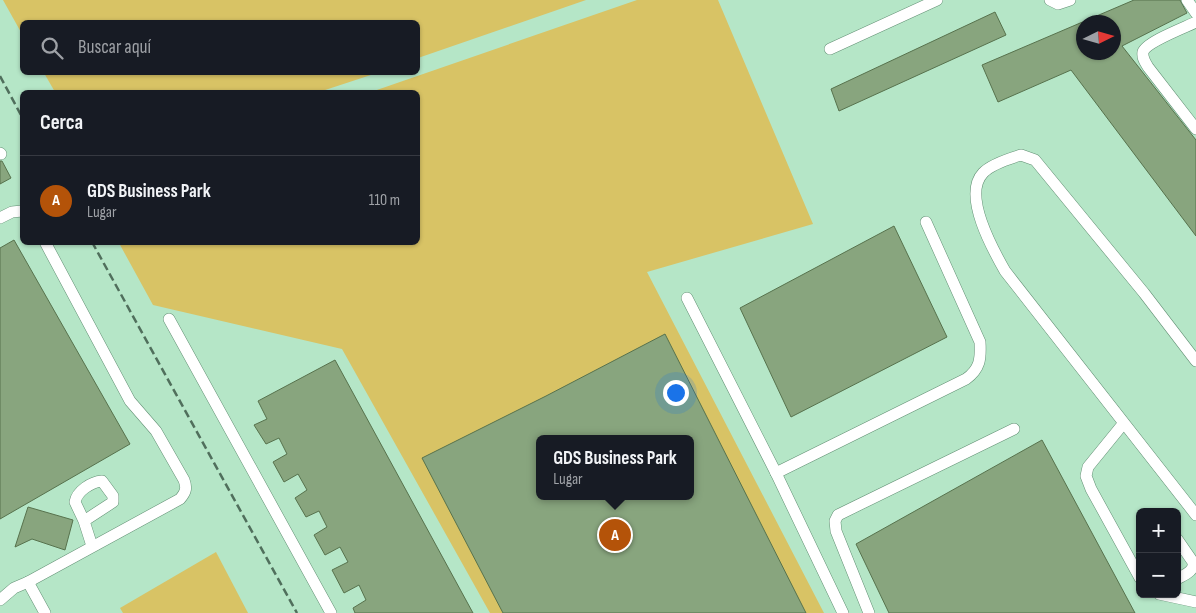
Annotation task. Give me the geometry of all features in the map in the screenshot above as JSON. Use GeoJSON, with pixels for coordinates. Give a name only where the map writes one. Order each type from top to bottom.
{"type":"FeatureCollection","features":[{"type":"Feature","properties":{"kind":"lane"},"geometry":{"type":"LineString","coordinates":[[830,49],[937,0]]}},
{"type":"Feature","properties":{"kind":"lane"},"geometry":{"type":"LineString","coordinates":[[1050,0],[1058,4],[1070,0]]}},
{"type":"Feature","properties":{"kind":"lane"},"geometry":{"type":"LineString","coordinates":[[1187,0],[1196,13]]}},
{"type":"Feature","properties":{"kind":"lane"},"geometry":{"type":"LineString","coordinates":[[1196,22],[1151,44],[1144,50],[1143,54],[1148,67],[1196,129]]}},
{"type":"Feature","properties":{"kind":"lane"},"geometry":{"type":"LineString","coordinates":[[1196,362],[1144,293],[1035,160],[1021,155],[983,172],[976,189],[978,211],[987,237],[1005,271],[1196,515]]}},
{"type":"Feature","properties":{"kind":"lane"},"geometry":{"type":"LineString","coordinates":[[0,218],[12,212],[20,211]]}},
{"type":"Feature","properties":{"kind":"lane"},"geometry":{"type":"LineString","coordinates":[[776,473],[966,379],[977,369],[981,355],[980,342],[926,222]]}},
{"type":"Feature","properties":{"kind":"lane"},"geometry":{"type":"LineString","coordinates":[[0,600],[14,588],[180,499],[185,493],[186,487],[184,480],[156,431],[130,401],[48,245]]}},
{"type":"Feature","properties":{"kind":"lane"},"geometry":{"type":"LineString","coordinates":[[687,298],[776,473],[843,613]]}},
{"type":"Feature","properties":{"kind":"lane"},"geometry":{"type":"LineString","coordinates":[[169,319],[331,613]]}},
{"type":"Feature","properties":{"kind":"lane"},"geometry":{"type":"LineString","coordinates":[[1123,424],[1090,463],[1086,476],[1091,489],[1136,571]]}},
{"type":"Feature","properties":{"kind":"lane"},"geometry":{"type":"LineString","coordinates":[[869,613],[836,530],[835,521],[838,515],[1014,429]]}},
{"type":"Feature","properties":{"kind":"lane"},"geometry":{"type":"LineString","coordinates":[[84,521],[92,546]]}},
{"type":"Feature","properties":{"kind":"lane"},"geometry":{"type":"LineString","coordinates":[[1181,545],[1194,566],[1193,569],[1181,576]]}},
{"type":"Feature","properties":{"kind":"lane"},"geometry":{"type":"LineString","coordinates":[[1129,560],[1136,556]]}},
{"type":"Feature","properties":{"kind":"lane"},"geometry":{"type":"LineString","coordinates":[[28,582],[45,613]]}},
{"type":"Feature","properties":{"kind":"lane"},"geometry":{"type":"LineString","coordinates":[[0,585],[14,588]]}},
{"type":"Feature","properties":{"kind":"lane"},"geometry":{"type":"LineString","coordinates":[[1178,598],[1196,602]]}},
{"type":"Feature","properties":{"kind":"shaded area"},"geometry":{"type":"Polygon","coordinates":[[[3,0],[586,0],[420,57],[420,20],[20,20],[20,30],[3,0]]]}},
{"type":"Feature","properties":{"kind":"shaded area"},"geometry":{"type":"Polygon","coordinates":[[[637,0],[718,0],[813,224],[647,272],[824,613],[490,613],[342,349],[153,305],[120,245],[420,245],[420,90],[377,90],[637,0]]]}},
{"type":"Feature","properties":{"kind":"shaded area"},"geometry":{"type":"Polygon","coordinates":[[[45,75],[371,75],[325,90],[54,90],[45,75]]]}},
{"type":"Feature","properties":{"kind":"shaded area"},"geometry":{"type":"Polygon","coordinates":[[[216,552],[248,613],[123,613],[120,608],[216,552]]]}},
{"type":"Feature","properties":{"kind":"building"},"geometry":{"type":"Polygon","coordinates":[[[1134,0],[1180,0],[1187,13],[1122,46],[1196,140],[1196,236],[1071,70],[998,102],[982,65],[1076,25],[1076,60],[1121,60],[1121,15],[1099,15],[1134,0]]]}},
{"type":"Feature","properties":{"kind":"building"},"geometry":{"type":"Polygon","coordinates":[[[995,12],[1006,35],[839,111],[831,89],[995,12]]]}},
{"type":"Feature","properties":{"kind":"building"},"geometry":{"type":"Polygon","coordinates":[[[0,161],[2,161],[11,178],[0,184],[0,161]]]}},
{"type":"Feature","properties":{"kind":"building"},"geometry":{"type":"Polygon","coordinates":[[[894,226],[947,337],[791,417],[740,308],[894,226]]]}},
{"type":"Feature","properties":{"kind":"building"},"geometry":{"type":"Polygon","coordinates":[[[14,240],[130,444],[0,519],[0,248],[14,240]]]}},
{"type":"Feature","properties":{"kind":"building"},"geometry":{"type":"Polygon","coordinates":[[[665,334],[806,613],[503,613],[422,458],[665,334]]]}},
{"type":"Feature","properties":{"kind":"building"},"geometry":{"type":"Polygon","coordinates":[[[335,360],[473,613],[355,613],[353,608],[366,600],[359,585],[344,593],[332,570],[348,562],[340,547],[325,555],[314,535],[327,527],[319,511],[306,517],[295,498],[307,490],[298,474],[284,482],[273,462],[287,454],[279,438],[266,444],[254,425],[267,419],[258,401],[335,360]]]}},
{"type":"Feature","properties":{"kind":"building"},"geometry":{"type":"Polygon","coordinates":[[[1042,440],[1135,613],[889,613],[856,544],[1042,440]]]}},
{"type":"Feature","properties":{"kind":"building"},"geometry":{"type":"Polygon","coordinates":[[[28,507],[73,520],[65,550],[32,539],[15,547],[28,507]]]}},
{"type":"Feature","properties":{"kind":"railway"},"geometry":{"type":"LineString","coordinates":[[0,76],[20,113]]}},
{"type":"Feature","properties":{"kind":"railway"},"geometry":{"type":"LineString","coordinates":[[94,245],[297,613]]}},
{"type":"Feature","properties":{"kind":"place","name":"GDS Business Park"},"geometry":{"type":"Point","coordinates":[615,535]}}]}
